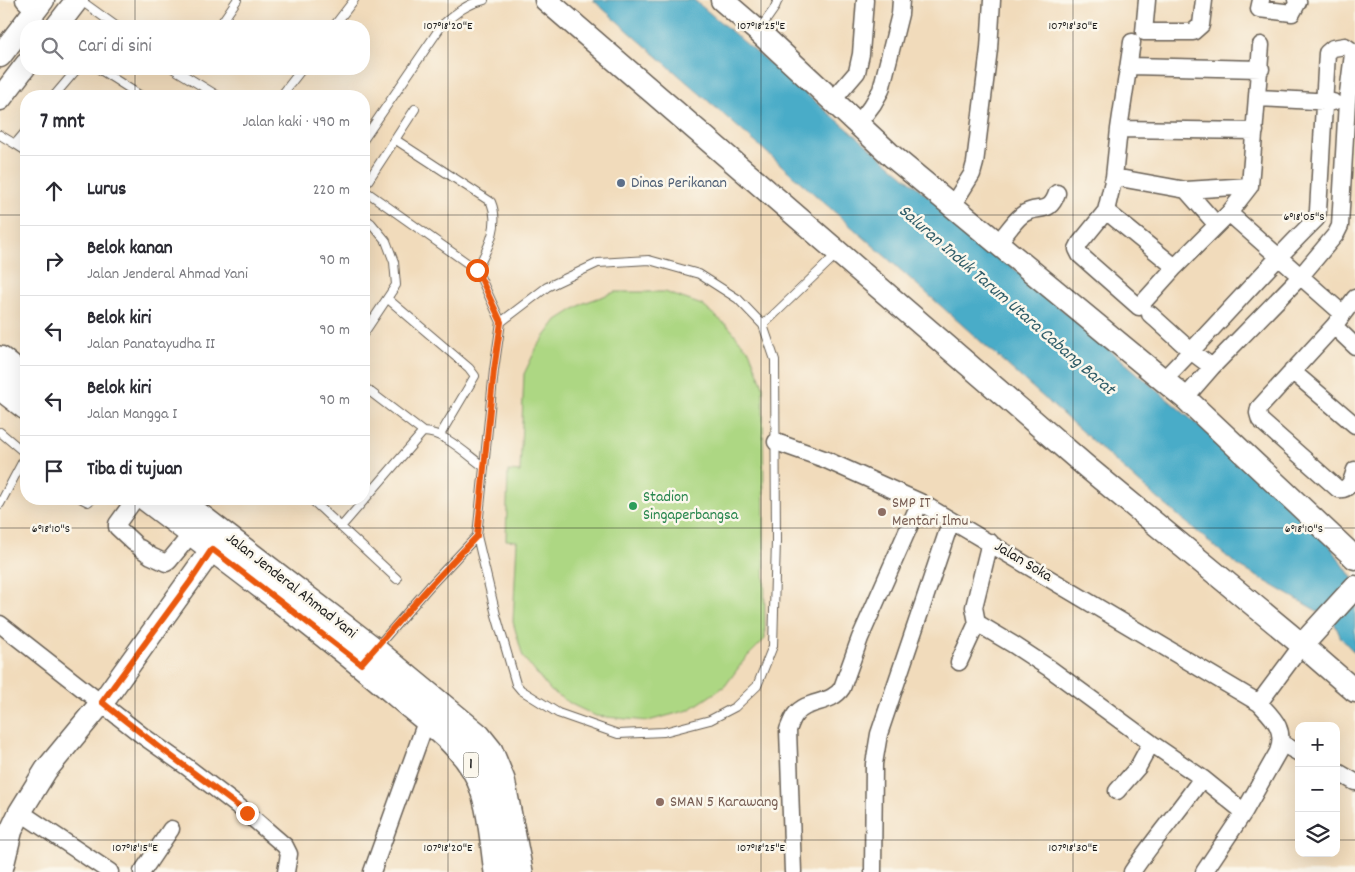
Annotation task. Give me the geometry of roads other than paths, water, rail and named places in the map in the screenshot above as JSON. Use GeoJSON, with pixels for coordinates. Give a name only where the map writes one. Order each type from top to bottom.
{"type":"FeatureCollection","features":[{"type":"Feature","properties":{"kind":"main road"},"geometry":{"type":"LineString","coordinates":[[0,359],[20,375]]}},
{"type":"Feature","properties":{"kind":"main road"},"geometry":{"type":"LineString","coordinates":[[0,387],[20,402]]}},
{"type":"Feature","properties":{"kind":"main road","name":"Jalan Jenderal Ahmad Yani"},"geometry":{"type":"LineString","coordinates":[[165,505],[184,512],[368,657],[427,719],[461,750],[474,770],[484,791],[497,872]]}},
{"type":"Feature","properties":{"kind":"main road","name":"Jalan Jenderal Ahmad Yani"},"geometry":{"type":"LineString","coordinates":[[184,512],[212,549],[478,736],[490,751],[502,780],[520,872]]}},
{"type":"Feature","properties":{"kind":"street"},"geometry":{"type":"LineString","coordinates":[[62,20],[79,0]]}},
{"type":"Feature","properties":{"kind":"street"},"geometry":{"type":"LineString","coordinates":[[546,0],[1088,468],[1355,691]]}},
{"type":"Feature","properties":{"kind":"street"},"geometry":{"type":"LineString","coordinates":[[722,0],[892,156],[1184,398],[1354,554]]}},
{"type":"Feature","properties":{"kind":"street"},"geometry":{"type":"LineString","coordinates":[[833,100],[857,72],[861,54],[865,0]]}},
{"type":"Feature","properties":{"kind":"street"},"geometry":{"type":"LineString","coordinates":[[858,124],[881,90],[902,0]]}},
{"type":"Feature","properties":{"kind":"street"},"geometry":{"type":"LineString","coordinates":[[952,206],[972,174],[975,163],[989,49],[992,0]]}},
{"type":"Feature","properties":{"kind":"street"},"geometry":{"type":"LineString","coordinates":[[1147,0],[1144,32],[1193,32],[1201,25],[1204,0]]}},
{"type":"Feature","properties":{"kind":"street"},"geometry":{"type":"LineString","coordinates":[[1261,0],[1260,9],[1292,13],[1298,2],[1296,0]]}},
{"type":"Feature","properties":{"kind":"street"},"geometry":{"type":"LineString","coordinates":[[24,20],[34,4]]}},
{"type":"Feature","properties":{"kind":"street"},"geometry":{"type":"LineString","coordinates":[[0,56],[20,25]]}},
{"type":"Feature","properties":{"kind":"street"},"geometry":{"type":"LineString","coordinates":[[1132,42],[1114,177],[1106,211],[1077,249],[1080,255],[1139,307],[1216,224],[1229,213],[1250,186],[1262,46]]}},
{"type":"Feature","properties":{"kind":"street"},"geometry":{"type":"LineString","coordinates":[[1162,381],[1192,352],[1278,257],[1316,219],[1328,53],[1333,48],[1346,46],[1353,54],[1347,101],[1340,226],[1336,234],[1300,277],[1184,398]]}},
{"type":"Feature","properties":{"kind":"street"},"geometry":{"type":"LineString","coordinates":[[1130,66],[1261,69]]}},
{"type":"Feature","properties":{"kind":"street"},"geometry":{"type":"LineString","coordinates":[[0,99],[20,73]]}},
{"type":"Feature","properties":{"kind":"street"},"geometry":{"type":"LineString","coordinates":[[1258,98],[1324,103],[1347,101]]}},
{"type":"Feature","properties":{"kind":"street"},"geometry":{"type":"LineString","coordinates":[[1119,129],[1255,131]]}},
{"type":"Feature","properties":{"kind":"street"},"geometry":{"type":"LineString","coordinates":[[1114,177],[1186,190],[1250,186]]}},
{"type":"Feature","properties":{"kind":"street"},"geometry":{"type":"LineString","coordinates":[[1186,190],[1216,224]]}},
{"type":"Feature","properties":{"kind":"street"},"geometry":{"type":"LineString","coordinates":[[998,243],[1020,216],[1028,211],[1050,206],[1054,202],[1057,193]]}},
{"type":"Feature","properties":{"kind":"street"},"geometry":{"type":"LineString","coordinates":[[1106,211],[1175,267]]}},
{"type":"Feature","properties":{"kind":"street"},"geometry":{"type":"LineString","coordinates":[[1229,213],[1300,277],[1338,320],[1355,346]]}},
{"type":"Feature","properties":{"kind":"street"},"geometry":{"type":"LineString","coordinates":[[1355,298],[1338,320],[1259,408],[1258,414],[1260,420],[1338,489],[1342,490],[1348,486],[1355,470]]}},
{"type":"Feature","properties":{"kind":"street"},"geometry":{"type":"LineString","coordinates":[[1150,314],[1192,352],[1212,367]]}},
{"type":"Feature","properties":{"kind":"street"},"geometry":{"type":"LineString","coordinates":[[1292,371],[1355,425]]}},
{"type":"Feature","properties":{"kind":"street","name":"Jalan Soka"},"geometry":{"type":"LineString","coordinates":[[776,442],[824,459],[920,502],[990,542],[1259,703],[1276,721],[1281,733],[1281,743]]}},
{"type":"Feature","properties":{"kind":"street"},"geometry":{"type":"LineString","coordinates":[[793,872],[788,730],[794,716],[803,707],[834,697],[842,688],[860,638],[920,502]]}},
{"type":"Feature","properties":{"kind":"street"},"geometry":{"type":"LineString","coordinates":[[131,505],[117,524],[117,527],[137,546],[151,556],[166,563],[169,562],[184,512]]}},
{"type":"Feature","properties":{"kind":"street"},"geometry":{"type":"LineString","coordinates":[[873,872],[874,764],[879,734],[951,520]]}},
{"type":"Feature","properties":{"kind":"street"},"geometry":{"type":"LineString","coordinates":[[959,662],[977,623],[974,607],[990,542]]}},
{"type":"Feature","properties":{"kind":"street"},"geometry":{"type":"LineString","coordinates":[[1,872],[11,831],[20,812],[46,770],[102,702],[212,549]]}},
{"type":"Feature","properties":{"kind":"street"},"geometry":{"type":"LineString","coordinates":[[1259,703],[1302,645],[1355,587]]}},
{"type":"Feature","properties":{"kind":"street"},"geometry":{"type":"LineString","coordinates":[[977,623],[1049,668],[1202,778],[1244,812]]}},
{"type":"Feature","properties":{"kind":"street"},"geometry":{"type":"LineString","coordinates":[[0,624],[143,736],[247,813],[284,846],[289,854],[286,872]]}},
{"type":"Feature","properties":{"kind":"street"},"geometry":{"type":"LineString","coordinates":[[372,872],[427,719]]}},
{"type":"Feature","properties":{"kind":"street"},"geometry":{"type":"LineString","coordinates":[[1116,791],[1138,767],[1151,743]]}},
{"type":"Feature","properties":{"kind":"street"},"geometry":{"type":"LineString","coordinates":[[1204,872],[1244,812],[1278,752],[1281,743],[1295,751]]}},
{"type":"Feature","properties":{"kind":"street"},"geometry":{"type":"LineString","coordinates":[[1340,773],[1355,782]]}},
{"type":"Feature","properties":{"kind":"street"},"geometry":{"type":"LineString","coordinates":[[1132,872],[1146,850],[1202,778]]}},
{"type":"Feature","properties":{"kind":"street"},"geometry":{"type":"LineString","coordinates":[[20,812],[110,872]]}},
{"type":"Feature","properties":{"kind":"street"},"geometry":{"type":"LineString","coordinates":[[142,872],[171,829]]}},
{"type":"Feature","properties":{"kind":"lane"},"geometry":{"type":"LineString","coordinates":[[79,0],[107,20]]}},
{"type":"Feature","properties":{"kind":"lane"},"geometry":{"type":"LineString","coordinates":[[223,20],[237,0]]}},
{"type":"Feature","properties":{"kind":"lane"},"geometry":{"type":"LineString","coordinates":[[339,20],[354,0]]}},
{"type":"Feature","properties":{"kind":"lane"},"geometry":{"type":"LineString","coordinates":[[370,130],[442,25],[471,3],[484,0]]}},
{"type":"Feature","properties":{"kind":"lane"},"geometry":{"type":"LineString","coordinates":[[758,31],[774,9],[778,0]]}},
{"type":"Feature","properties":{"kind":"lane"},"geometry":{"type":"LineString","coordinates":[[59,90],[72,75]]}},
{"type":"Feature","properties":{"kind":"lane"},"geometry":{"type":"LineString","coordinates":[[108,75],[132,90]]}},
{"type":"Feature","properties":{"kind":"lane"},"geometry":{"type":"LineString","coordinates":[[184,75],[208,90]]}},
{"type":"Feature","properties":{"kind":"lane"},"geometry":{"type":"LineString","coordinates":[[286,90],[298,75]]}},
{"type":"Feature","properties":{"kind":"lane"},"geometry":{"type":"LineString","coordinates":[[370,180],[415,109]]}},
{"type":"Feature","properties":{"kind":"lane"},"geometry":{"type":"LineString","coordinates":[[0,135],[20,147]]}},
{"type":"Feature","properties":{"kind":"lane"},"geometry":{"type":"LineString","coordinates":[[15,144],[20,138]]}},
{"type":"Feature","properties":{"kind":"lane"},"geometry":{"type":"LineString","coordinates":[[396,140],[491,202],[495,212],[492,237],[477,270]]}},
{"type":"Feature","properties":{"kind":"lane"},"geometry":{"type":"LineString","coordinates":[[370,193],[477,270],[501,322],[494,370],[477,536],[496,615],[516,684],[521,690],[558,713],[618,734],[664,732],[710,720],[735,707],[757,686],[773,646],[776,541],[775,360],[764,325],[738,299],[699,274],[649,260],[598,263],[547,287],[501,322]]}},
{"type":"Feature","properties":{"kind":"lane"},"geometry":{"type":"LineString","coordinates":[[370,222],[386,241],[394,262],[396,285],[370,324]]}},
{"type":"Feature","properties":{"kind":"lane"},"geometry":{"type":"LineString","coordinates":[[764,325],[838,253]]}},
{"type":"Feature","properties":{"kind":"lane"},"geometry":{"type":"LineString","coordinates":[[388,299],[469,368],[475,376],[440,436]]}},
{"type":"Feature","properties":{"kind":"lane"},"geometry":{"type":"LineString","coordinates":[[370,317],[375,317]]}},
{"type":"Feature","properties":{"kind":"lane"},"geometry":{"type":"LineString","coordinates":[[370,392],[423,432],[431,432],[440,436],[484,466]]}},
{"type":"Feature","properties":{"kind":"lane"},"geometry":{"type":"LineString","coordinates":[[0,432],[20,449]]}},
{"type":"Feature","properties":{"kind":"lane"},"geometry":{"type":"LineString","coordinates":[[370,493],[423,432]]}},
{"type":"Feature","properties":{"kind":"lane"},"geometry":{"type":"LineString","coordinates":[[0,504],[20,466]]}},
{"type":"Feature","properties":{"kind":"lane"},"geometry":{"type":"LineString","coordinates":[[317,505],[397,580]]}},
{"type":"Feature","properties":{"kind":"lane"},"geometry":{"type":"LineString","coordinates":[[341,527],[360,505]]}},
{"type":"Feature","properties":{"kind":"lane"},"geometry":{"type":"LineString","coordinates":[[368,657],[477,536]]}},
{"type":"Feature","properties":{"kind":"water","name":"Saluran Induk Tarum Utara Cabang Barat"},"geometry":{"type":"Polygon","coordinates":[[[593,0],[694,0],[1252,471],[1328,543],[1355,582],[1355,653],[1341,638],[1333,620],[1237,565],[1143,486],[593,0]]]}},
{"type":"Feature","properties":{"kind":"place","name":"Dinas Perikanan"},"geometry":{"type":"Point","coordinates":[621,183]}},
{"type":"Feature","properties":{"kind":"place","name":"Stadion Singaperbangsa"},"geometry":{"type":"Point","coordinates":[633,506]}},
{"type":"Feature","properties":{"kind":"place","name":"SMP IT Mentari Ilmu"},"geometry":{"type":"Point","coordinates":[882,512]}},
{"type":"Feature","properties":{"kind":"place","name":"SMAN 5 Karawang"},"geometry":{"type":"Point","coordinates":[660,802]}}]}
